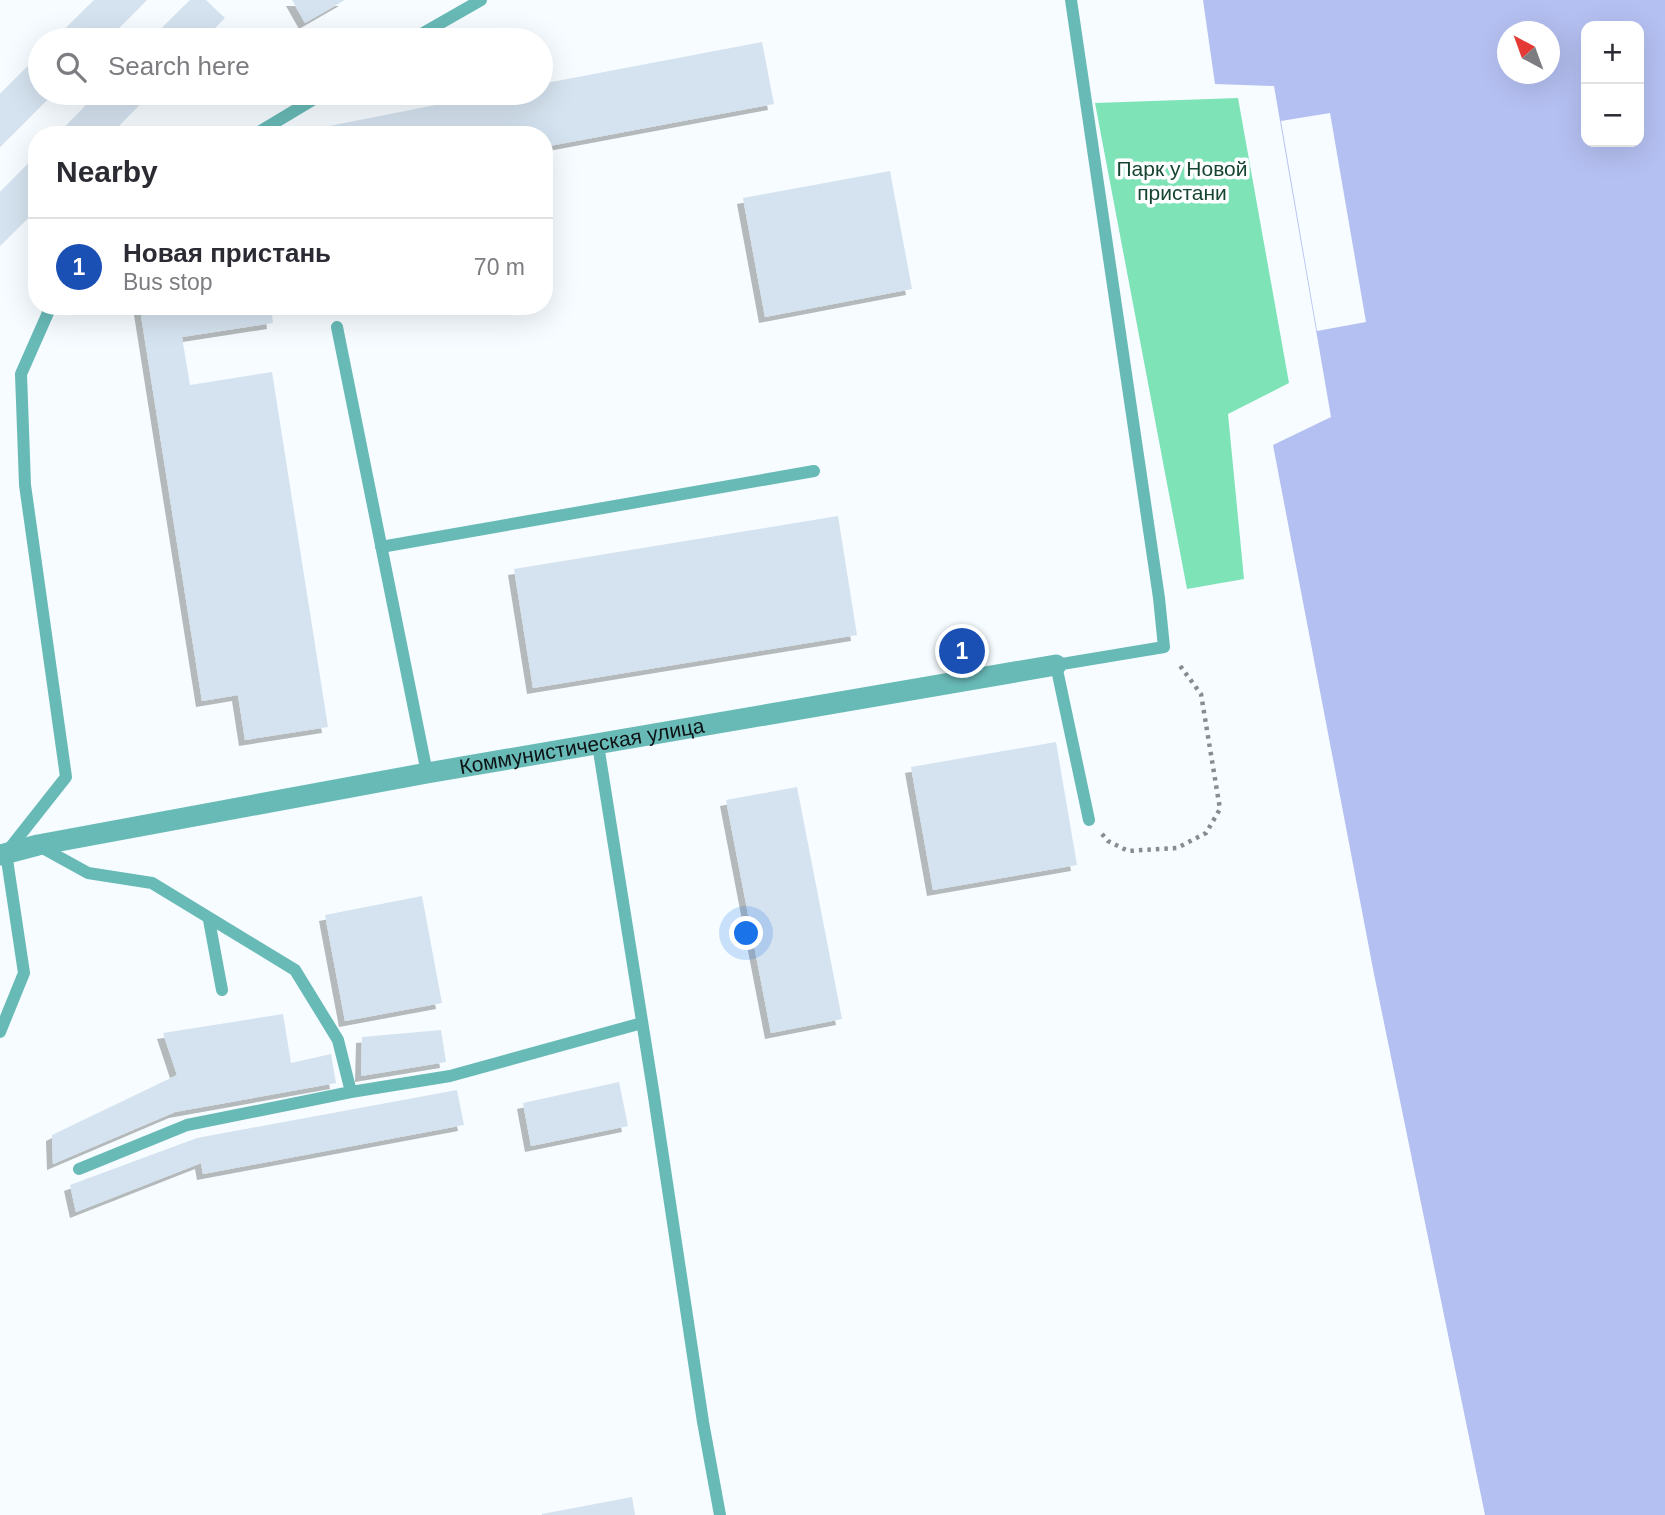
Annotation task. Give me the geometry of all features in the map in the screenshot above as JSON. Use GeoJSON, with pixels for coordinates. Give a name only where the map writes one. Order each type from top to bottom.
{"type":"FeatureCollection","features":[{"type":"Feature","properties":{"kind":"street","name":"Коммунистическая улица"},"geometry":{"type":"LineString","coordinates":[[3,854],[38,845],[427,772],[598,745],[1056,664]]}},
{"type":"Feature","properties":{"kind":"lane"},"geometry":{"type":"LineString","coordinates":[[432,28],[481,0]]}},
{"type":"Feature","properties":{"kind":"lane"},"geometry":{"type":"LineString","coordinates":[[1071,0],[1157,584],[1164,648]]}},
{"type":"Feature","properties":{"kind":"lane"},"geometry":{"type":"LineString","coordinates":[[269,126],[304,105]]}},
{"type":"Feature","properties":{"kind":"lane"},"geometry":{"type":"LineString","coordinates":[[0,1032],[24,973],[3,854],[66,776],[25,485],[21,374],[47,315]]}},
{"type":"Feature","properties":{"kind":"lane"},"geometry":{"type":"LineString","coordinates":[[337,327],[427,772]]}},
{"type":"Feature","properties":{"kind":"lane"},"geometry":{"type":"LineString","coordinates":[[381,547],[814,471]]}},
{"type":"Feature","properties":{"kind":"lane","name":"Коммунистическая улица"},"geometry":{"type":"LineString","coordinates":[[1056,664],[1164,648]]}},
{"type":"Feature","properties":{"kind":"lane"},"geometry":{"type":"LineString","coordinates":[[1056,664],[1089,820]]}},
{"type":"Feature","properties":{"kind":"lane"},"geometry":{"type":"LineString","coordinates":[[598,745],[703,1422],[720,1515]]}},
{"type":"Feature","properties":{"kind":"lane"},"geometry":{"type":"LineString","coordinates":[[38,845],[88,873],[152,883],[295,970],[338,1040],[351,1092]]}},
{"type":"Feature","properties":{"kind":"lane"},"geometry":{"type":"LineString","coordinates":[[209,920],[222,990]]}},
{"type":"Feature","properties":{"kind":"lane"},"geometry":{"type":"LineString","coordinates":[[79,1169],[187,1125],[351,1092],[450,1076],[642,1023]]}},
{"type":"Feature","properties":{"kind":"path"},"geometry":{"type":"LineString","coordinates":[[1089,820],[1108,841],[1128,851],[1177,848],[1206,833],[1220,809],[1201,694],[1182,667],[1164,648]]}},
{"type":"Feature","properties":{"kind":"green space","name":"Парк у Новой пристани"},"geometry":{"type":"Polygon","coordinates":[[[1238,98],[1289,383],[1228,414],[1244,579],[1187,589],[1095,103],[1238,98]]]}},
{"type":"Feature","properties":{"kind":"water"},"geometry":{"type":"Polygon","coordinates":[[[1203,0],[1665,0],[1665,1515],[1485,1515],[1374,974],[1273,445],[1331,417],[1274,86],[1215,84],[1203,0]]]}},
{"type":"Feature","properties":{"kind":"pier"},"geometry":{"type":"Polygon","coordinates":[[[1330,113],[1366,322],[1317,331],[1281,121],[1330,113]]]}},
{"type":"Feature","properties":{"kind":"building"},"geometry":{"type":"Polygon","coordinates":[[[94,0],[147,0],[119,28],[66,28],[94,0]]]}},
{"type":"Feature","properties":{"kind":"building"},"geometry":{"type":"Polygon","coordinates":[[[190,0],[206,0],[225,18],[215,28],[162,28],[190,0]]]}},
{"type":"Feature","properties":{"kind":"building"},"geometry":{"type":"Polygon","coordinates":[[[292,0],[345,0],[305,23],[292,0]]]}},
{"type":"Feature","properties":{"kind":"building"},"geometry":{"type":"Polygon","coordinates":[[[762,42],[774,104],[553,145],[553,126],[329,126],[436,105],[553,105],[553,82],[762,42]]]}},
{"type":"Feature","properties":{"kind":"building"},"geometry":{"type":"Polygon","coordinates":[[[28,66],[28,105],[42,105],[0,147],[0,94],[28,66]]]}},
{"type":"Feature","properties":{"kind":"building"},"geometry":{"type":"Polygon","coordinates":[[[86,105],[139,105],[119,126],[66,126],[86,105]]]}},
{"type":"Feature","properties":{"kind":"building"},"geometry":{"type":"Polygon","coordinates":[[[28,164],[28,218],[0,246],[0,192],[28,164]]]}},
{"type":"Feature","properties":{"kind":"building"},"geometry":{"type":"Polygon","coordinates":[[[890,171],[912,289],[765,317],[743,198],[890,171]]]}},
{"type":"Feature","properties":{"kind":"building"},"geometry":{"type":"Polygon","coordinates":[[[141,315],[272,315],[273,323],[182,337],[190,385],[272,372],[328,727],[245,740],[238,695],[202,701],[141,315]]]}},
{"type":"Feature","properties":{"kind":"building"},"geometry":{"type":"Polygon","coordinates":[[[838,516],[857,635],[533,688],[514,569],[838,516]]]}},
{"type":"Feature","properties":{"kind":"building"},"geometry":{"type":"Polygon","coordinates":[[[1056,742],[1077,865],[933,890],[911,767],[1056,742]]]}},
{"type":"Feature","properties":{"kind":"building"},"geometry":{"type":"Polygon","coordinates":[[[797,787],[842,1019],[771,1033],[726,800],[797,787]]]}},
{"type":"Feature","properties":{"kind":"building"},"geometry":{"type":"Polygon","coordinates":[[[422,896],[442,1003],[345,1021],[325,915],[422,896]]]}},
{"type":"Feature","properties":{"kind":"building"},"geometry":{"type":"Polygon","coordinates":[[[283,1014],[291,1063],[331,1054],[336,1083],[175,1112],[53,1164],[52,1135],[177,1075],[163,1033],[283,1014]]]}},
{"type":"Feature","properties":{"kind":"building"},"geometry":{"type":"Polygon","coordinates":[[[441,1030],[446,1062],[361,1076],[362,1037],[441,1030]]]}},
{"type":"Feature","properties":{"kind":"building"},"geometry":{"type":"Polygon","coordinates":[[[619,1082],[628,1126],[531,1146],[523,1103],[619,1082]]]}},
{"type":"Feature","properties":{"kind":"building"},"geometry":{"type":"Polygon","coordinates":[[[457,1090],[464,1125],[203,1174],[201,1163],[76,1212],[70,1185],[197,1138],[457,1090]]]}},
{"type":"Feature","properties":{"kind":"building"},"geometry":{"type":"Polygon","coordinates":[[[632,1497],[635,1515],[542,1515],[542,1514],[632,1497]]]}},
{"type":"Feature","properties":{"kind":"place","name":"Новая пристань"},"geometry":{"type":"Point","coordinates":[962,651]}}]}
